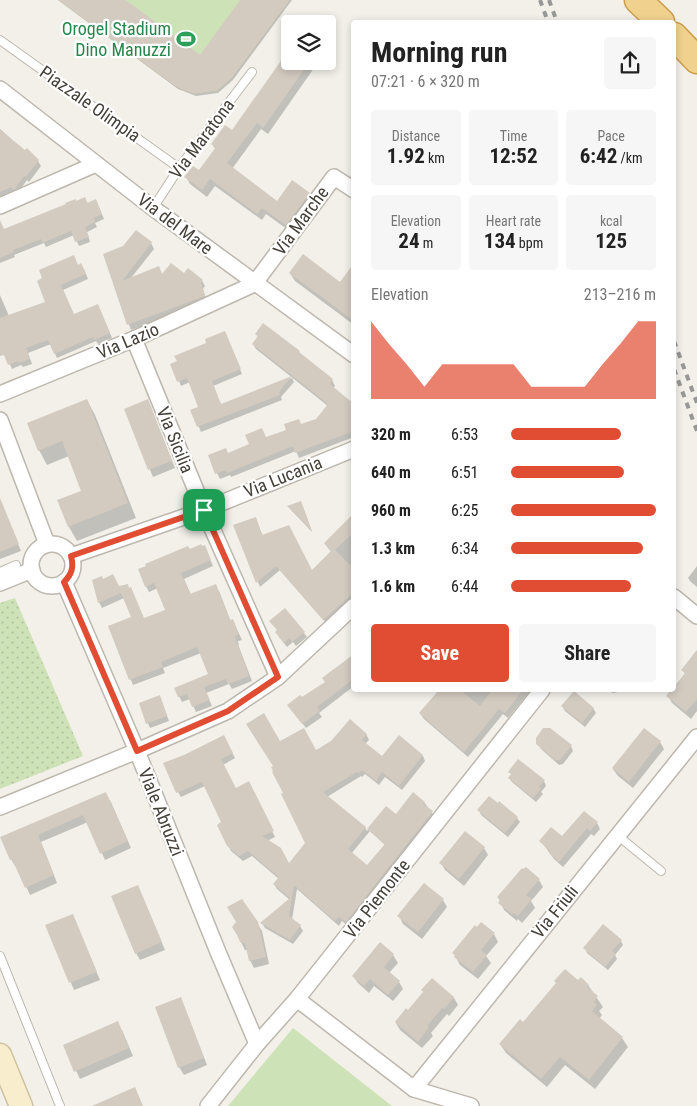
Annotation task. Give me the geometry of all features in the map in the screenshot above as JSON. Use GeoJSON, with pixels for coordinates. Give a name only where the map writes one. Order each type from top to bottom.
{"type":"FeatureCollection","features":[{"type":"Feature","properties":{"kind":"highway"},"geometry":{"type":"LineString","coordinates":[[638,0],[659,20]]}},
{"type":"Feature","properties":{"kind":"highway"},"geometry":{"type":"LineString","coordinates":[[676,38],[697,60]]}},
{"type":"Feature","properties":{"kind":"main road"},"geometry":{"type":"LineString","coordinates":[[0,1055],[21,1106]]}},
{"type":"Feature","properties":{"kind":"street","name":"Via del Mare"},"geometry":{"type":"LineString","coordinates":[[0,89],[254,284],[351,353]]}},
{"type":"Feature","properties":{"kind":"street"},"geometry":{"type":"LineString","coordinates":[[0,206],[96,164]]}},
{"type":"Feature","properties":{"kind":"street","name":"Via Marche"},"geometry":{"type":"LineString","coordinates":[[254,284],[334,177],[351,188]]}},
{"type":"Feature","properties":{"kind":"street","name":"Via Lazio"},"geometry":{"type":"LineString","coordinates":[[0,394],[134,339],[254,284]]}},
{"type":"Feature","properties":{"kind":"street","name":"Via Sicilia"},"geometry":{"type":"LineString","coordinates":[[134,339],[204,510],[278,677]]}},
{"type":"Feature","properties":{"kind":"street"},"geometry":{"type":"LineString","coordinates":[[0,420],[47,544]]}},
{"type":"Feature","properties":{"kind":"street","name":"Via Lucania"},"geometry":{"type":"LineString","coordinates":[[71,556],[204,510],[351,450]]}},
{"type":"Feature","properties":{"kind":"street"},"geometry":{"type":"LineString","coordinates":[[47,544],[58,545],[68,551],[71,556],[72,570],[64,582],[52,586],[45,584],[39,581],[32,570],[32,557],[47,544]]}},
{"type":"Feature","properties":{"kind":"street"},"geometry":{"type":"LineString","coordinates":[[0,583],[32,570]]}},
{"type":"Feature","properties":{"kind":"street","name":"Viale Abruzzi"},"geometry":{"type":"LineString","coordinates":[[64,582],[137,751],[257,1044]]}},
{"type":"Feature","properties":{"kind":"street"},"geometry":{"type":"LineString","coordinates":[[676,599],[697,616]]}},
{"type":"Feature","properties":{"kind":"street"},"geometry":{"type":"LineString","coordinates":[[0,807],[137,751],[228,711],[278,677],[351,609]]}},
{"type":"Feature","properties":{"kind":"street","name":"Via Piemonte"},"geometry":{"type":"LineString","coordinates":[[208,1106],[257,1044],[297,999],[540,692]]}},
{"type":"Feature","properties":{"kind":"street","name":"Via Friuli"},"geometry":{"type":"LineString","coordinates":[[414,1088],[616,835],[697,737]]}},
{"type":"Feature","properties":{"kind":"street"},"geometry":{"type":"LineString","coordinates":[[297,999],[414,1088],[470,1106]]}},
{"type":"Feature","properties":{"kind":"lane","name":"Piazzale Olimpia"},"geometry":{"type":"LineString","coordinates":[[0,40],[179,168]]}},
{"type":"Feature","properties":{"kind":"lane","name":"Via Maratona"},"geometry":{"type":"LineString","coordinates":[[153,208],[179,168],[252,72]]}},
{"type":"Feature","properties":{"kind":"lane"},"geometry":{"type":"LineString","coordinates":[[0,572],[16,565]]}},
{"type":"Feature","properties":{"kind":"lane"},"geometry":{"type":"LineString","coordinates":[[616,835],[661,871]]}},
{"type":"Feature","properties":{"kind":"lane"},"geometry":{"type":"LineString","coordinates":[[0,956],[60,1106]]}},
{"type":"Feature","properties":{"kind":"green space","name":"Orogel Stadium Dino Manuzzi"},"geometry":{"type":"Polygon","coordinates":[[[58,0],[290,0],[232,78],[217,91],[194,94],[176,87],[58,0]]]}},
{"type":"Feature","properties":{"kind":"green space"},"geometry":{"type":"Polygon","coordinates":[[[15,598],[83,756],[0,789],[0,603],[15,598]]]}},
{"type":"Feature","properties":{"kind":"green space"},"geometry":{"type":"Polygon","coordinates":[[[293,1028],[392,1106],[228,1106],[293,1028]]]}},
{"type":"Feature","properties":{"kind":"building","name":"Orogel Stadium Dino Manuzzi"},"geometry":{"type":"Polygon","coordinates":[[[58,0],[126,0],[200,55],[240,0],[290,0],[232,78],[217,91],[194,94],[176,87],[58,0]]]}},
{"type":"Feature","properties":{"kind":"building"},"geometry":{"type":"Polygon","coordinates":[[[281,61],[281,70],[304,70],[263,128],[257,123],[227,163],[277,201],[292,180],[310,193],[286,225],[262,208],[257,214],[210,179],[202,190],[184,177],[193,166],[199,170],[216,147],[211,144],[225,125],[232,130],[281,61]]]}},
{"type":"Feature","properties":{"kind":"building"},"geometry":{"type":"Polygon","coordinates":[[[0,130],[25,150],[27,148],[39,160],[14,190],[11,187],[0,192],[0,130]]]}},
{"type":"Feature","properties":{"kind":"building"},"geometry":{"type":"Polygon","coordinates":[[[85,197],[87,203],[96,199],[102,214],[94,218],[95,222],[85,227],[89,237],[75,242],[71,231],[42,243],[41,239],[13,250],[14,252],[0,258],[0,220],[4,229],[65,203],[85,197]]]}},
{"type":"Feature","properties":{"kind":"building"},"geometry":{"type":"Polygon","coordinates":[[[136,230],[152,242],[122,281],[159,266],[162,274],[171,263],[184,273],[188,268],[203,280],[201,283],[205,296],[127,325],[103,254],[123,246],[136,230]]]}},
{"type":"Feature","properties":{"kind":"building"},"geometry":{"type":"Polygon","coordinates":[[[303,254],[340,282],[351,267],[351,319],[289,273],[303,254]]]}},
{"type":"Feature","properties":{"kind":"building"},"geometry":{"type":"Polygon","coordinates":[[[74,255],[78,265],[81,263],[86,274],[61,285],[74,314],[98,304],[110,333],[94,340],[93,337],[54,354],[48,340],[26,348],[30,359],[8,365],[4,355],[0,356],[0,318],[45,302],[37,281],[42,278],[39,270],[74,255]]]}},
{"type":"Feature","properties":{"kind":"building"},"geometry":{"type":"Polygon","coordinates":[[[263,323],[333,379],[330,384],[351,402],[351,432],[295,453],[293,446],[227,473],[226,470],[215,474],[208,455],[226,448],[228,453],[249,444],[245,435],[262,428],[266,437],[286,430],[284,424],[299,419],[301,424],[316,419],[328,404],[252,344],[258,336],[255,334],[263,323]]]}},
{"type":"Feature","properties":{"kind":"building"},"geometry":{"type":"Polygon","coordinates":[[[225,331],[241,369],[212,381],[221,404],[292,376],[279,392],[280,395],[197,427],[190,410],[198,407],[187,378],[177,382],[170,364],[177,361],[174,356],[206,343],[205,339],[225,331]]]}},
{"type":"Feature","properties":{"kind":"building"},"geometry":{"type":"Polygon","coordinates":[[[87,399],[128,503],[68,527],[57,500],[81,491],[62,441],[38,451],[27,423],[87,399]]]}},
{"type":"Feature","properties":{"kind":"building"},"geometry":{"type":"Polygon","coordinates":[[[148,399],[172,461],[148,470],[124,409],[148,399]]]}},
{"type":"Feature","properties":{"kind":"building"},"geometry":{"type":"Polygon","coordinates":[[[0,498],[19,544],[0,552],[0,498]]]}},
{"type":"Feature","properties":{"kind":"building"},"geometry":{"type":"Polygon","coordinates":[[[301,501],[312,531],[287,506],[301,501]]]}},
{"type":"Feature","properties":{"kind":"building"},"geometry":{"type":"Polygon","coordinates":[[[351,516],[351,535],[335,550],[351,566],[351,595],[323,620],[276,566],[256,583],[233,525],[256,517],[262,535],[289,525],[312,570],[331,551],[324,543],[351,516]]]}},
{"type":"Feature","properties":{"kind":"building"},"geometry":{"type":"Polygon","coordinates":[[[201,544],[202,546],[205,545],[211,560],[181,573],[190,594],[216,584],[230,620],[233,619],[239,634],[235,636],[249,676],[228,684],[226,679],[204,687],[210,700],[192,707],[187,694],[178,697],[174,688],[208,674],[197,647],[161,662],[163,667],[129,680],[108,626],[131,617],[121,593],[98,603],[92,580],[102,576],[103,579],[113,574],[119,586],[128,584],[144,618],[165,610],[154,583],[145,587],[138,569],[146,566],[145,564],[188,546],[190,549],[201,544]]]}},
{"type":"Feature","properties":{"kind":"building"},"geometry":{"type":"Polygon","coordinates":[[[285,608],[305,632],[292,642],[289,638],[284,643],[275,632],[277,630],[269,621],[285,608]]]}},
{"type":"Feature","properties":{"kind":"building"},"geometry":{"type":"Polygon","coordinates":[[[697,650],[697,699],[686,712],[666,696],[669,692],[676,692],[676,684],[685,673],[681,670],[697,650]]]}},
{"type":"Feature","properties":{"kind":"building"},"geometry":{"type":"Polygon","coordinates":[[[351,656],[351,681],[317,707],[320,711],[302,724],[287,705],[300,695],[302,697],[325,682],[322,678],[351,656]]]}},
{"type":"Feature","properties":{"kind":"building"},"geometry":{"type":"Polygon","coordinates":[[[437,692],[462,692],[480,706],[490,692],[521,692],[505,713],[499,709],[464,752],[419,713],[437,692]]]}},
{"type":"Feature","properties":{"kind":"building"},"geometry":{"type":"Polygon","coordinates":[[[575,692],[594,708],[582,723],[561,706],[575,692]]]}},
{"type":"Feature","properties":{"kind":"building"},"geometry":{"type":"Polygon","coordinates":[[[160,695],[167,716],[146,724],[139,703],[160,695]]]}},
{"type":"Feature","properties":{"kind":"building"},"geometry":{"type":"Polygon","coordinates":[[[264,713],[280,741],[304,728],[316,750],[331,741],[350,719],[367,734],[362,740],[382,756],[399,735],[423,755],[399,786],[382,772],[376,781],[362,770],[323,792],[366,827],[348,849],[367,865],[385,844],[367,829],[386,806],[396,814],[413,792],[425,802],[423,804],[433,811],[346,922],[339,917],[335,921],[294,885],[289,916],[301,925],[290,940],[260,923],[290,898],[273,884],[279,877],[248,851],[239,856],[227,846],[217,825],[221,822],[202,782],[176,793],[163,763],[224,735],[233,753],[221,759],[236,788],[249,781],[274,831],[262,836],[281,848],[289,863],[305,843],[281,794],[283,793],[272,772],[271,767],[273,766],[246,724],[264,713]]]}},
{"type":"Feature","properties":{"kind":"building"},"geometry":{"type":"Polygon","coordinates":[[[543,728],[550,728],[572,745],[560,760],[555,760],[536,744],[536,738],[543,728]]]}},
{"type":"Feature","properties":{"kind":"building"},"geometry":{"type":"Polygon","coordinates":[[[644,728],[661,741],[629,782],[612,768],[644,728]]]}},
{"type":"Feature","properties":{"kind":"building"},"geometry":{"type":"Polygon","coordinates":[[[518,759],[545,780],[539,787],[541,789],[533,798],[508,778],[511,774],[508,772],[518,759]]]}},
{"type":"Feature","properties":{"kind":"building"},"geometry":{"type":"Polygon","coordinates":[[[106,792],[128,841],[100,854],[83,815],[38,835],[54,875],[25,888],[0,837],[106,792]]]}},
{"type":"Feature","properties":{"kind":"building"},"geometry":{"type":"Polygon","coordinates":[[[489,796],[498,803],[499,801],[518,817],[505,833],[477,810],[489,796]]]}},
{"type":"Feature","properties":{"kind":"building"},"geometry":{"type":"Polygon","coordinates":[[[584,811],[598,822],[590,831],[587,828],[559,862],[539,841],[551,827],[562,836],[584,811]]]}},
{"type":"Feature","properties":{"kind":"building"},"geometry":{"type":"Polygon","coordinates":[[[465,831],[485,847],[459,879],[439,863],[465,831]]]}},
{"type":"Feature","properties":{"kind":"building"},"geometry":{"type":"Polygon","coordinates":[[[526,867],[540,879],[526,895],[532,899],[518,916],[514,913],[512,914],[498,903],[500,900],[497,897],[522,868],[526,867]]]}},
{"type":"Feature","properties":{"kind":"building"},"geometry":{"type":"Polygon","coordinates":[[[424,883],[444,899],[418,932],[397,916],[424,883]]]}},
{"type":"Feature","properties":{"kind":"building"},"geometry":{"type":"Polygon","coordinates":[[[138,885],[162,942],[135,954],[111,896],[138,885]]]}},
{"type":"Feature","properties":{"kind":"building"},"geometry":{"type":"Polygon","coordinates":[[[242,899],[258,922],[266,957],[249,961],[245,943],[240,942],[232,927],[236,922],[227,907],[242,899]]]}},
{"type":"Feature","properties":{"kind":"building"},"geometry":{"type":"Polygon","coordinates":[[[73,914],[97,972],[69,983],[45,925],[73,914]]]}},
{"type":"Feature","properties":{"kind":"building"},"geometry":{"type":"Polygon","coordinates":[[[481,922],[495,933],[481,950],[487,955],[473,972],[454,957],[455,955],[452,953],[475,925],[477,927],[481,922]]]}},
{"type":"Feature","properties":{"kind":"building"},"geometry":{"type":"Polygon","coordinates":[[[603,924],[622,940],[612,951],[616,954],[605,967],[583,948],[603,924]]]}},
{"type":"Feature","properties":{"kind":"building"},"geometry":{"type":"Polygon","coordinates":[[[380,942],[394,954],[384,967],[400,981],[388,995],[370,979],[364,986],[352,976],[380,942]]]}},
{"type":"Feature","properties":{"kind":"building"},"geometry":{"type":"Polygon","coordinates":[[[565,969],[578,980],[581,977],[589,985],[587,987],[598,996],[594,1002],[597,1005],[592,1011],[623,1037],[589,1080],[560,1057],[541,1079],[499,1044],[520,1019],[523,1022],[556,983],[554,981],[565,969]]]}},
{"type":"Feature","properties":{"kind":"building"},"geometry":{"type":"Polygon","coordinates":[[[432,978],[454,997],[427,1026],[429,1027],[418,1042],[395,1022],[406,1008],[408,1010],[423,992],[421,990],[432,978]]]}},
{"type":"Feature","properties":{"kind":"building"},"geometry":{"type":"Polygon","coordinates":[[[181,997],[204,1058],[178,1068],[155,1007],[181,997]]]}},
{"type":"Feature","properties":{"kind":"building"},"geometry":{"type":"Polygon","coordinates":[[[118,1021],[129,1048],[74,1072],[63,1045],[118,1021]]]}},
{"type":"Feature","properties":{"kind":"building"},"geometry":{"type":"Polygon","coordinates":[[[135,1087],[143,1106],[92,1106],[135,1087]]]}},
{"type":"Feature","properties":{"kind":"railway"},"geometry":{"type":"LineString","coordinates":[[540,0],[547,20]]}},
{"type":"Feature","properties":{"kind":"railway"},"geometry":{"type":"LineString","coordinates":[[549,0],[556,20]]}},
{"type":"Feature","properties":{"kind":"railway"},"geometry":{"type":"LineString","coordinates":[[676,346],[697,403]]}},
{"type":"Feature","properties":{"kind":"railway"},"geometry":{"type":"LineString","coordinates":[[676,374],[697,431]]}},
{"type":"Feature","properties":{"kind":"place","name":"Orogel Stadium Dino Manuzzi"},"geometry":{"type":"Point","coordinates":[186,39]}},
{"type":"Feature","properties":{"kind":"route"},"geometry":{"type":"LineString","coordinates":[[204,510],[278,677],[228,711],[137,751],[64,582],[72,570],[71,556],[204,510]]}}]}
